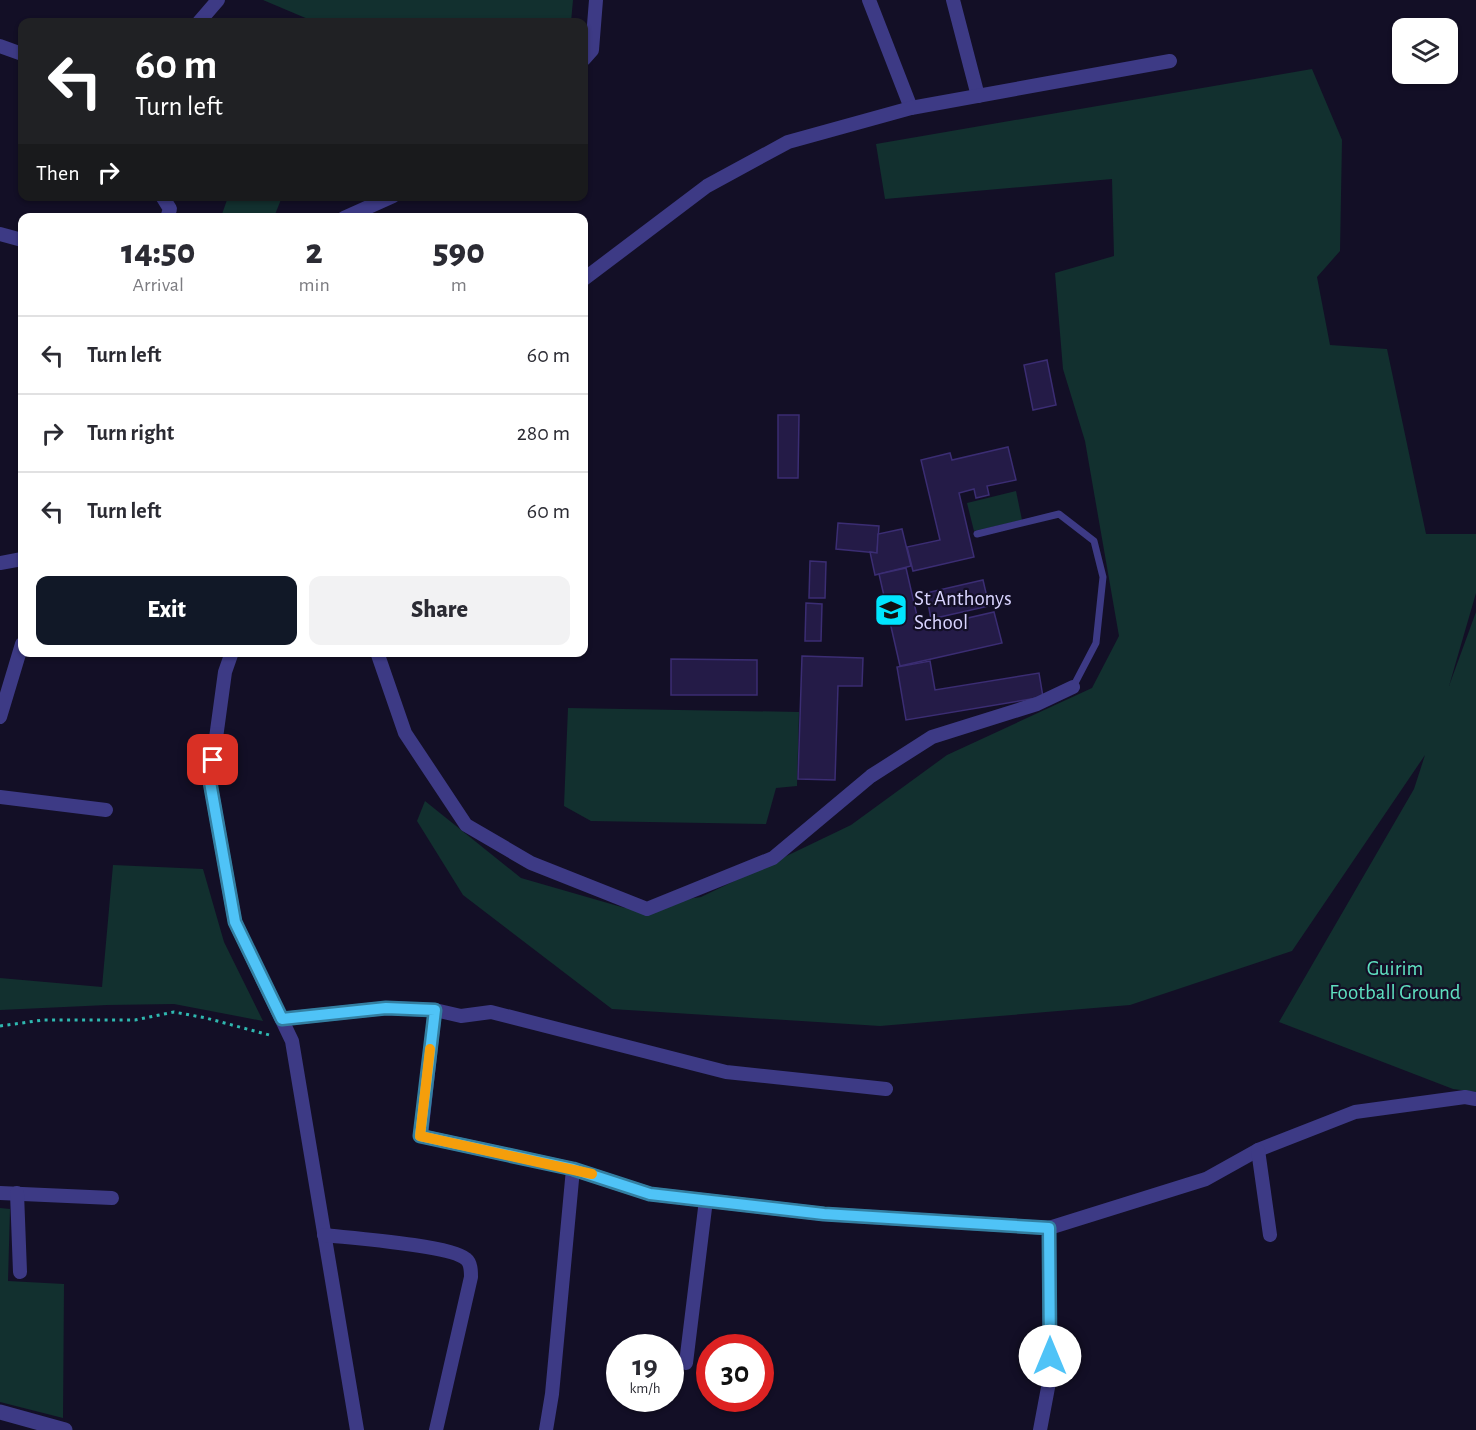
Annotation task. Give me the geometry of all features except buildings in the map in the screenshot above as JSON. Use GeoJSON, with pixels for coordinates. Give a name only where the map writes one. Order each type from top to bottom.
{"type":"FeatureCollection","features":[{"type":"Feature","properties":{"kind":"street"},"geometry":{"type":"LineString","coordinates":[[202,18],[218,0]]}},
{"type":"Feature","properties":{"kind":"street"},"geometry":{"type":"LineString","coordinates":[[588,54],[592,50],[596,0]]}},
{"type":"Feature","properties":{"kind":"street"},"geometry":{"type":"LineString","coordinates":[[869,0],[911,108]]}},
{"type":"Feature","properties":{"kind":"street"},"geometry":{"type":"LineString","coordinates":[[953,0],[978,96]]}},
{"type":"Feature","properties":{"kind":"street"},"geometry":{"type":"LineString","coordinates":[[0,46],[18,53]]}},
{"type":"Feature","properties":{"kind":"street"},"geometry":{"type":"LineString","coordinates":[[588,276],[707,186],[788,142],[911,108],[1170,61]]}},
{"type":"Feature","properties":{"kind":"street"},"geometry":{"type":"LineString","coordinates":[[355,213],[382,201]]}},
{"type":"Feature","properties":{"kind":"street"},"geometry":{"type":"LineString","coordinates":[[0,234],[18,239]]}},
{"type":"Feature","properties":{"kind":"street"},"geometry":{"type":"LineString","coordinates":[[0,563],[18,560]]}},
{"type":"Feature","properties":{"kind":"street"},"geometry":{"type":"LineString","coordinates":[[0,717],[18,657]]}},
{"type":"Feature","properties":{"kind":"street"},"geometry":{"type":"LineString","coordinates":[[230,657],[225,672],[210,782],[235,922],[292,1041],[357,1430]]}},
{"type":"Feature","properties":{"kind":"street"},"geometry":{"type":"LineString","coordinates":[[379,657],[405,733],[466,825],[531,863],[647,909],[773,858],[871,776],[932,737],[1037,704],[1073,687]]}},
{"type":"Feature","properties":{"kind":"street"},"geometry":{"type":"LineString","coordinates":[[0,797],[106,810]]}},
{"type":"Feature","properties":{"kind":"street"},"geometry":{"type":"LineString","coordinates":[[282,1019],[386,1008],[435,1010],[461,1016],[490,1012],[726,1072],[886,1089]]}},
{"type":"Feature","properties":{"kind":"street"},"geometry":{"type":"LineString","coordinates":[[435,1010],[420,1136],[573,1169],[650,1194],[824,1214],[1049,1228],[1206,1179],[1258,1150],[1355,1112],[1465,1097],[1476,1099]]}},
{"type":"Feature","properties":{"kind":"street"},"geometry":{"type":"LineString","coordinates":[[1258,1150],[1270,1235]]}},
{"type":"Feature","properties":{"kind":"street"},"geometry":{"type":"LineString","coordinates":[[546,1430],[552,1394],[573,1169]]}},
{"type":"Feature","properties":{"kind":"street"},"geometry":{"type":"LineString","coordinates":[[0,1193],[112,1198]]}},
{"type":"Feature","properties":{"kind":"street"},"geometry":{"type":"LineString","coordinates":[[17,1193],[20,1272]]}},
{"type":"Feature","properties":{"kind":"street"},"geometry":{"type":"LineString","coordinates":[[686,1363],[706,1200]]}},
{"type":"Feature","properties":{"kind":"street"},"geometry":{"type":"LineString","coordinates":[[1040,1430],[1050,1377],[1049,1228]]}},
{"type":"Feature","properties":{"kind":"street"},"geometry":{"type":"LineString","coordinates":[[324,1235],[432,1248],[465,1258],[470,1264],[471,1276],[436,1430]]}},
{"type":"Feature","properties":{"kind":"street"},"geometry":{"type":"LineString","coordinates":[[0,1412],[65,1430]]}},
{"type":"Feature","properties":{"kind":"lane"},"geometry":{"type":"LineString","coordinates":[[977,534],[1059,514],[1094,541],[1103,577],[1096,643],[1073,687]]}},
{"type":"Feature","properties":{"kind":"path"},"geometry":{"type":"LineString","coordinates":[[0,1026],[43,1020],[135,1020],[174,1012],[206,1018],[292,1041]]}},
{"type":"Feature","properties":{"kind":"green space"},"geometry":{"type":"Polygon","coordinates":[[[263,0],[573,0],[571,18],[306,18],[263,0]]]}},
{"type":"Feature","properties":{"kind":"green space","name":"Guirim Football Ground"},"geometry":{"type":"Polygon","coordinates":[[[1312,69],[1342,140],[1340,251],[1317,277],[1330,345],[1387,349],[1426,534],[1476,534],[1476,593],[1449,686],[1476,612],[1476,1092],[1453,1089],[1279,1022],[1414,789],[1425,755],[1292,951],[1130,1005],[880,1026],[612,1009],[463,895],[417,821],[425,801],[521,878],[625,908],[701,897],[851,825],[947,755],[1092,688],[1119,636],[1085,441],[1063,369],[1055,273],[1114,256],[1112,179],[885,199],[876,144],[1312,69]]]}},
{"type":"Feature","properties":{"kind":"green space"},"geometry":{"type":"Polygon","coordinates":[[[226,201],[280,201],[276,213],[222,213],[226,201]]]}},
{"type":"Feature","properties":{"kind":"green space"},"geometry":{"type":"Polygon","coordinates":[[[1016,491],[1022,520],[974,531],[967,503],[1016,491]]]}},
{"type":"Feature","properties":{"kind":"green space"},"geometry":{"type":"Polygon","coordinates":[[[568,708],[799,712],[797,786],[776,788],[766,824],[591,821],[564,806],[568,708]]]}},
{"type":"Feature","properties":{"kind":"green space"},"geometry":{"type":"Polygon","coordinates":[[[113,865],[203,869],[224,942],[263,1021],[174,1004],[0,1010],[0,978],[102,987],[113,865]]]}},
{"type":"Feature","properties":{"kind":"green space"},"geometry":{"type":"Polygon","coordinates":[[[0,1208],[10,1209],[8,1281],[64,1284],[63,1418],[0,1402],[0,1208]]]}},
{"type":"Feature","properties":{"kind":"slow traffic"},"geometry":{"type":"LineString","coordinates":[[430,1049],[420,1136],[592,1174]]}},
{"type":"Feature","properties":{"kind":"place","name":"St Anthonys School"},"geometry":{"type":"Point","coordinates":[891,610]}},
{"type":"Feature","properties":{"kind":"route"},"geometry":{"type":"LineString","coordinates":[[213,760],[210,782],[235,922],[282,1019],[386,1008],[435,1010],[420,1136],[573,1169],[650,1194],[824,1214],[1049,1228],[1050,1356]]}}]}
